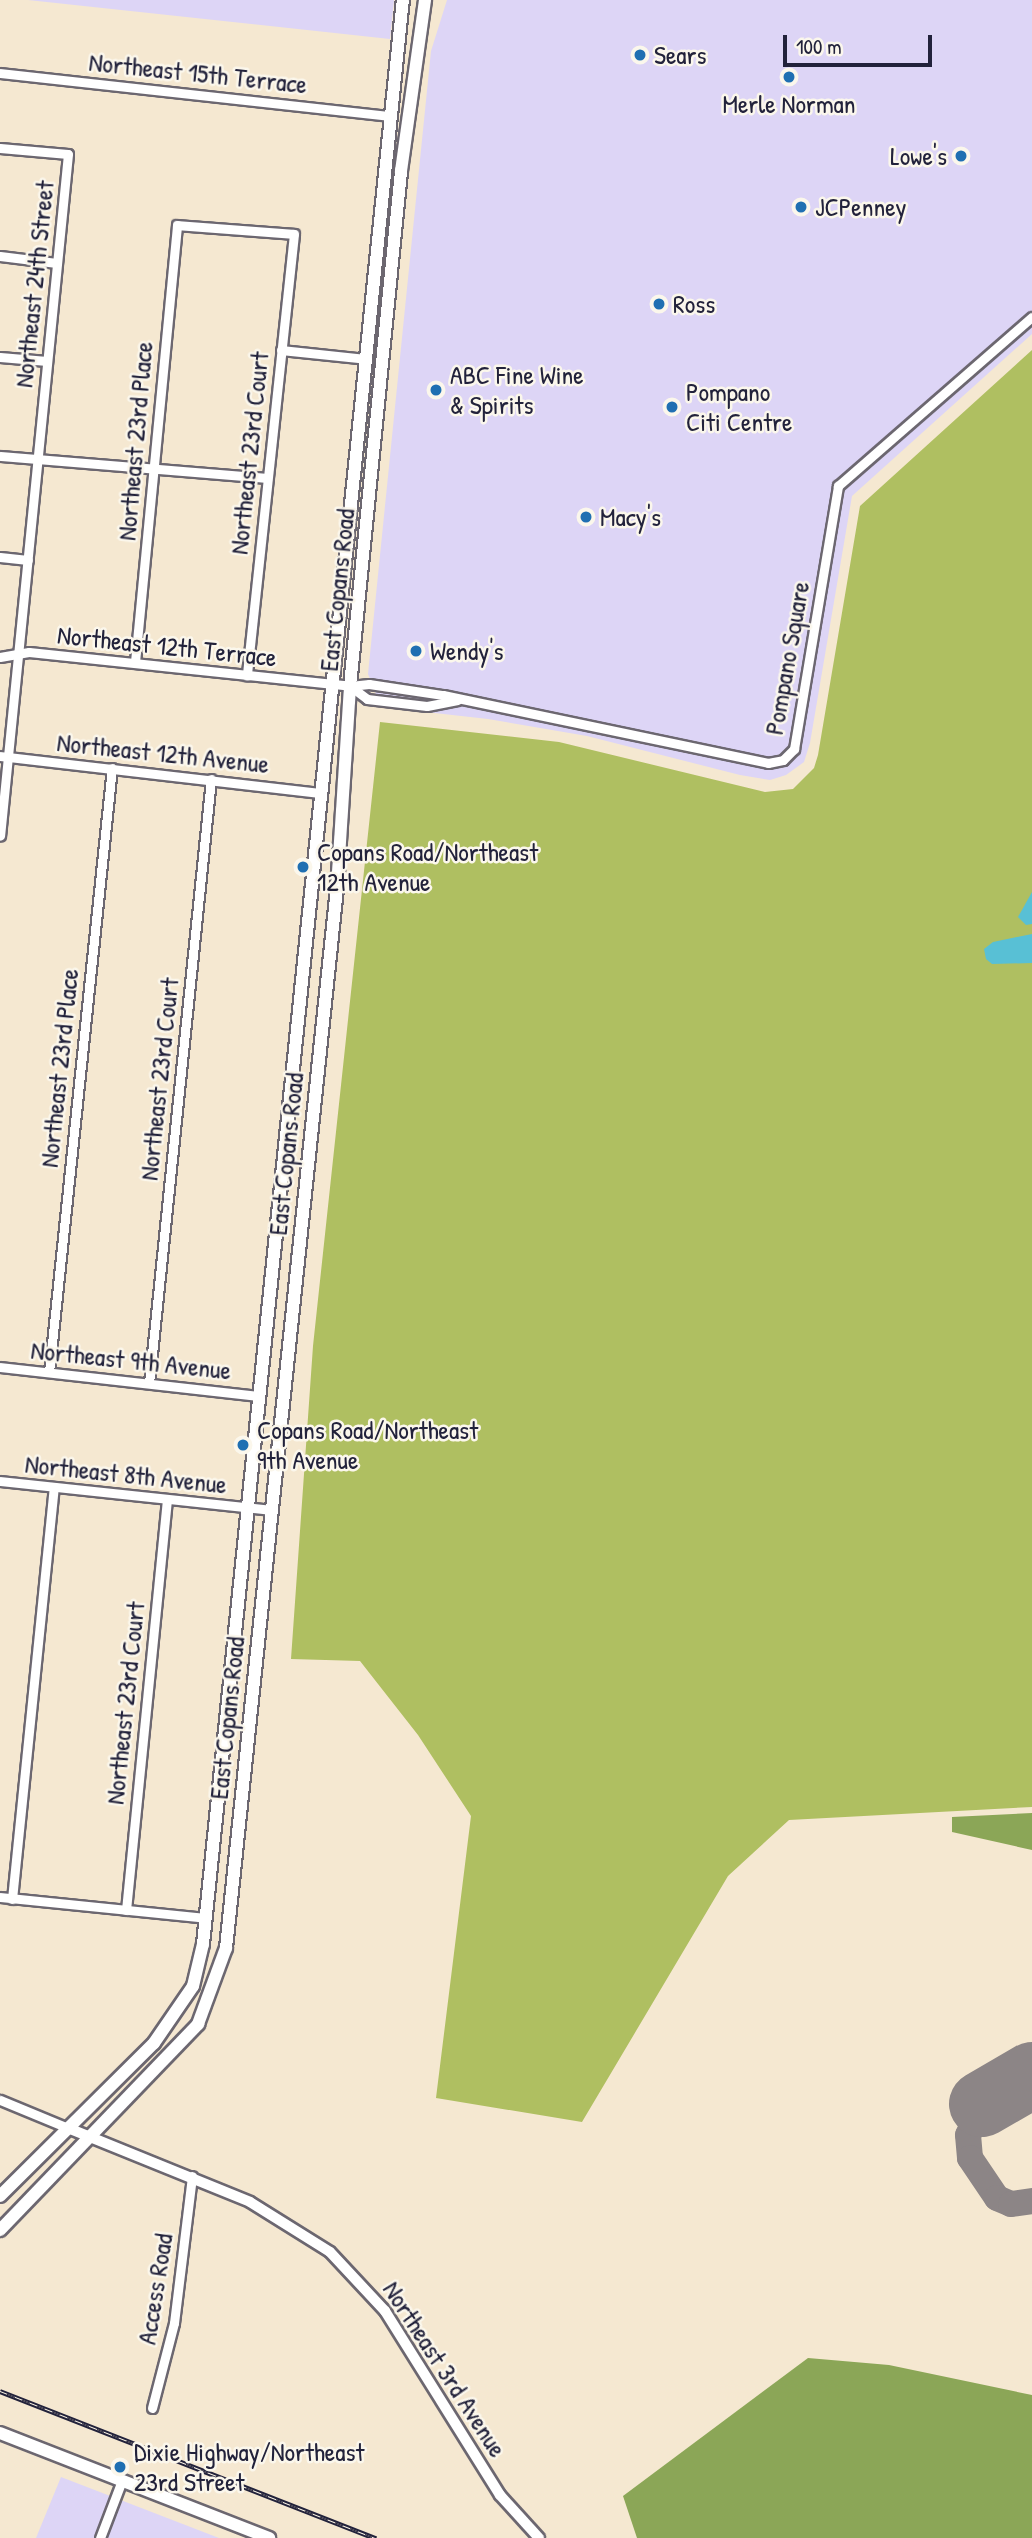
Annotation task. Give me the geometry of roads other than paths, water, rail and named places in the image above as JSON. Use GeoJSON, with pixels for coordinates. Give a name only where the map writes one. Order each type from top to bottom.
{"type":"FeatureCollection","features":[{"type":"Feature","properties":{"kind":"main road","name":"East Copans Road"},"geometry":{"type":"LineString","coordinates":[[0,2196],[154,2042],[178,2011],[192,1986],[206,1917],[403,0]]}},
{"type":"Feature","properties":{"kind":"main road"},"geometry":{"type":"LineString","coordinates":[[419,0],[422,14]]}},
{"type":"Feature","properties":{"kind":"main road","name":"East Copans Road"},"geometry":{"type":"LineString","coordinates":[[0,2230],[198,2024],[226,1948],[337,888],[350,686],[380,384],[425,0]]}},
{"type":"Feature","properties":{"kind":"main road"},"geometry":{"type":"LineString","coordinates":[[369,330],[383,355]]}},
{"type":"Feature","properties":{"kind":"main road"},"geometry":{"type":"LineString","coordinates":[[366,359],[380,384]]}},
{"type":"Feature","properties":{"kind":"main road"},"geometry":{"type":"LineString","coordinates":[[0,2432],[269,2538]]}},
{"type":"Feature","properties":{"kind":"street","name":"Northeast 15th Terrace"},"geometry":{"type":"LineString","coordinates":[[0,73],[391,116]]}},
{"type":"Feature","properties":{"kind":"street","name":"Northeast 24th Street"},"geometry":{"type":"LineString","coordinates":[[0,148],[68,154],[28,560],[4,757],[0,836]]}},
{"type":"Feature","properties":{"kind":"street","name":"Northeast 23rd Court"},"geometry":{"type":"LineString","coordinates":[[177,225],[295,234],[266,478],[247,676]]}},
{"type":"Feature","properties":{"kind":"street","name":"Northeast 23rd Place"},"geometry":{"type":"LineString","coordinates":[[135,662],[177,225]]}},
{"type":"Feature","properties":{"kind":"street"},"geometry":{"type":"LineString","coordinates":[[0,256],[57,263]]}},
{"type":"Feature","properties":{"kind":"street","name":"Pompano Square"},"geometry":{"type":"LineString","coordinates":[[331,684],[369,684],[768,763],[783,760],[794,749],[838,486],[1032,317]]}},
{"type":"Feature","properties":{"kind":"street"},"geometry":{"type":"LineString","coordinates":[[281,350],[366,359]]}},
{"type":"Feature","properties":{"kind":"street"},"geometry":{"type":"LineString","coordinates":[[0,356],[47,361]]}},
{"type":"Feature","properties":{"kind":"street"},"geometry":{"type":"LineString","coordinates":[[0,456],[266,478]]}},
{"type":"Feature","properties":{"kind":"street"},"geometry":{"type":"LineString","coordinates":[[0,557],[28,560]]}},
{"type":"Feature","properties":{"kind":"street","name":"Northeast 12th Terrace"},"geometry":{"type":"LineString","coordinates":[[0,657],[18,653],[135,662],[331,684]]}},
{"type":"Feature","properties":{"kind":"street","name":"Pompano Square"},"geometry":{"type":"LineString","coordinates":[[350,686],[370,699],[427,706],[458,700]]}},
{"type":"Feature","properties":{"kind":"street","name":"Northeast 12th Avenue"},"geometry":{"type":"LineString","coordinates":[[4,757],[322,793]]}},
{"type":"Feature","properties":{"kind":"street","name":"Northeast 23rd Place"},"geometry":{"type":"LineString","coordinates":[[49,1372],[111,768]]}},
{"type":"Feature","properties":{"kind":"street","name":"Northeast 23rd Court"},"geometry":{"type":"LineString","coordinates":[[149,1383],[211,779]]}},
{"type":"Feature","properties":{"kind":"street","name":"Northeast 9th Avenue"},"geometry":{"type":"LineString","coordinates":[[0,1367],[258,1395]]}},
{"type":"Feature","properties":{"kind":"street","name":"Northeast 8th Avenue"},"geometry":{"type":"LineString","coordinates":[[0,1481],[272,1510]]}},
{"type":"Feature","properties":{"kind":"street"},"geometry":{"type":"LineString","coordinates":[[12,1899],[54,1487]]}},
{"type":"Feature","properties":{"kind":"street","name":"Northeast 23rd Court"},"geometry":{"type":"LineString","coordinates":[[126,1910],[167,1500]]}},
{"type":"Feature","properties":{"kind":"street"},"geometry":{"type":"LineString","coordinates":[[0,1898],[206,1917]]}},
{"type":"Feature","properties":{"kind":"street"},"geometry":{"type":"LineString","coordinates":[[0,2100],[68,2128]]}},
{"type":"Feature","properties":{"kind":"street","name":"Northeast 3rd Avenue"},"geometry":{"type":"LineString","coordinates":[[68,2128],[192,2176],[289,2223],[354,2276],[385,2311],[500,2495],[539,2538]]}},
{"type":"Feature","properties":{"kind":"street","name":"Access Road"},"geometry":{"type":"LineString","coordinates":[[152,2408],[174,2323],[192,2176]]}},
{"type":"Feature","properties":{"kind":"street"},"geometry":{"type":"LineString","coordinates":[[100,2538],[121,2480]]}},
{"type":"Feature","properties":{"kind":"water"},"geometry":{"type":"Polygon","coordinates":[[[1032,892],[1032,924],[1026,925],[1018,917],[1032,892]]]}},
{"type":"Feature","properties":{"kind":"water"},"geometry":{"type":"Polygon","coordinates":[[[1032,934],[1032,963],[992,964],[986,959],[984,949],[993,942],[1032,934]]]}},
{"type":"Feature","properties":{"kind":"railway"},"geometry":{"type":"LineString","coordinates":[[0,2391],[376,2538]]}},
{"type":"Feature","properties":{"kind":"place","name":"Sears"},"geometry":{"type":"Point","coordinates":[640,55]}},
{"type":"Feature","properties":{"kind":"place","name":"Merle Norman"},"geometry":{"type":"Point","coordinates":[789,77]}},
{"type":"Feature","properties":{"kind":"place","name":"Lowe's"},"geometry":{"type":"Point","coordinates":[961,156]}},
{"type":"Feature","properties":{"kind":"place","name":"JCPenney"},"geometry":{"type":"Point","coordinates":[801,207]}},
{"type":"Feature","properties":{"kind":"place","name":"Ross"},"geometry":{"type":"Point","coordinates":[659,304]}},
{"type":"Feature","properties":{"kind":"place","name":"ABC Fine Wine & Spirits"},"geometry":{"type":"Point","coordinates":[436,390]}},
{"type":"Feature","properties":{"kind":"place","name":"Pompano Citi Centre"},"geometry":{"type":"Point","coordinates":[672,407]}},
{"type":"Feature","properties":{"kind":"place","name":"Macy's"},"geometry":{"type":"Point","coordinates":[586,517]}},
{"type":"Feature","properties":{"kind":"place","name":"Wendy's"},"geometry":{"type":"Point","coordinates":[416,651]}},
{"type":"Feature","properties":{"kind":"place","name":"Copans Road/Northeast 12th Avenue"},"geometry":{"type":"Point","coordinates":[303,867]}},
{"type":"Feature","properties":{"kind":"place","name":"Copans Road/Northeast 9th Avenue"},"geometry":{"type":"Point","coordinates":[243,1445]}},
{"type":"Feature","properties":{"kind":"place","name":"Dixie Highway/Northeast 23rd Street"},"geometry":{"type":"Point","coordinates":[120,2467]}}]}
